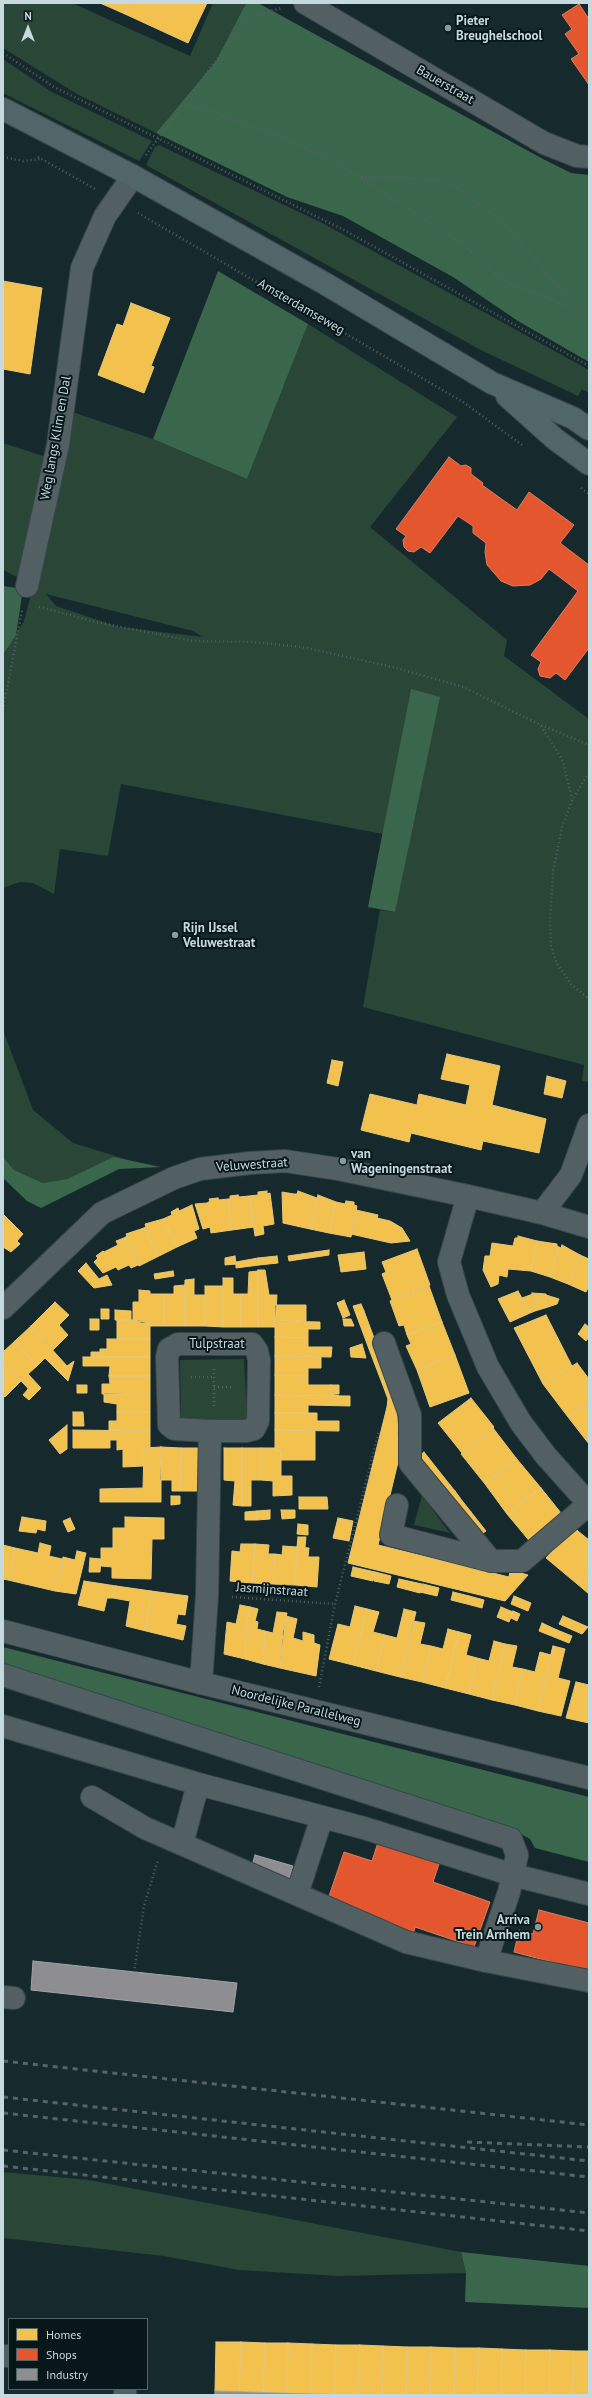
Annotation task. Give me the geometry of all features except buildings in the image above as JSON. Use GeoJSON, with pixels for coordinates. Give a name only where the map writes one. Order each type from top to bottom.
{"type":"FeatureCollection","features":[{"type":"Feature","properties":{"kind":"main road"},"geometry":{"type":"LineString","coordinates":[[3,109],[133,176],[324,282],[492,383],[573,418],[589,429]]}},
{"type":"Feature","properties":{"kind":"main road"},"geometry":{"type":"LineString","coordinates":[[492,383],[555,439],[589,464]]}},
{"type":"Feature","properties":{"kind":"street","name":"Bauerstraat"},"geometry":{"type":"LineString","coordinates":[[297,5],[544,143],[578,156],[589,157]]}},
{"type":"Feature","properties":{"kind":"street","name":"Weg langs Klim en Dal"},"geometry":{"type":"LineString","coordinates":[[25,594],[58,445],[82,268],[105,216],[114,200],[133,176]]}},
{"type":"Feature","properties":{"kind":"street"},"geometry":{"type":"LineString","coordinates":[[542,1213],[571,1175],[589,1125]]}},
{"type":"Feature","properties":{"kind":"street","name":"Veluwestraat"},"geometry":{"type":"LineString","coordinates":[[3,1308],[102,1213],[174,1178],[200,1169],[285,1161],[338,1169],[468,1196],[542,1213],[589,1227]]}},
{"type":"Feature","properties":{"kind":"street"},"geometry":{"type":"LineString","coordinates":[[397,1505],[390,1535],[491,1561],[522,1561],[589,1504],[546,1456],[521,1423],[488,1367],[458,1295],[449,1262],[468,1196]]}},
{"type":"Feature","properties":{"kind":"street"},"geometry":{"type":"LineString","coordinates":[[384,1343],[410,1415],[410,1463],[491,1561]]}},
{"type":"Feature","properties":{"kind":"street","name":"Tulpstraat"},"geometry":{"type":"LineString","coordinates":[[178,1344],[252,1344],[257,1351],[259,1360],[258,1422],[254,1428],[246,1431],[210,1431],[174,1429],[169,1425],[167,1357],[169,1349],[178,1344]]}},
{"type":"Feature","properties":{"kind":"street"},"geometry":{"type":"LineString","coordinates":[[201,1683],[207,1596],[210,1431]]}},
{"type":"Feature","properties":{"kind":"street","name":"Noordelijke Parallelweg"},"geometry":{"type":"LineString","coordinates":[[3,1631],[201,1683],[589,1778]]}},
{"type":"Feature","properties":{"kind":"street"},"geometry":{"type":"LineString","coordinates":[[3,1675],[511,1839],[517,1854],[513,1875],[486,1961]]}},
{"type":"Feature","properties":{"kind":"street"},"geometry":{"type":"LineString","coordinates":[[3,1726],[198,1784],[322,1817],[513,1875],[589,1894]]}},
{"type":"Feature","properties":{"kind":"street"},"geometry":{"type":"LineString","coordinates":[[175,1841],[198,1784]]}},
{"type":"Feature","properties":{"kind":"street"},"geometry":{"type":"LineString","coordinates":[[92,1797],[145,1828],[406,1942],[486,1961],[589,1981]]}},
{"type":"Feature","properties":{"kind":"street"},"geometry":{"type":"LineString","coordinates":[[297,1894],[322,1817]]}},
{"type":"Feature","properties":{"kind":"path"},"geometry":{"type":"LineString","coordinates":[[157,139],[184,106],[218,54],[248,17],[297,5]]}},
{"type":"Feature","properties":{"kind":"path"},"geometry":{"type":"LineString","coordinates":[[3,53],[54,87],[344,230],[589,366]]}},
{"type":"Feature","properties":{"kind":"path"},"geometry":{"type":"LineString","coordinates":[[184,106],[208,110],[280,136],[336,162],[460,242],[504,281],[589,314]]}},
{"type":"Feature","properties":{"kind":"path","name":"Amsterdamseweg"},"geometry":{"type":"LineString","coordinates":[[35,155],[463,402],[526,448]]}},
{"type":"Feature","properties":{"kind":"path"},"geometry":{"type":"LineString","coordinates":[[3,157],[23,162],[41,159]]}},
{"type":"Feature","properties":{"kind":"path"},"geometry":{"type":"LineString","coordinates":[[358,176],[441,180],[460,190],[500,220],[580,311]]}},
{"type":"Feature","properties":{"kind":"path"},"geometry":{"type":"LineString","coordinates":[[576,485],[589,494]]}},
{"type":"Feature","properties":{"kind":"path"},"geometry":{"type":"LineString","coordinates":[[3,710],[25,594],[96,622],[193,641],[253,642],[302,647],[397,668],[462,687],[541,725],[589,745]]}},
{"type":"Feature","properties":{"kind":"path"},"geometry":{"type":"LineString","coordinates":[[541,725],[563,761],[570,781],[573,800]]}},
{"type":"Feature","properties":{"kind":"path"},"geometry":{"type":"LineString","coordinates":[[589,773],[573,800],[562,827],[553,872],[551,948],[557,964],[571,984],[589,999]]}},
{"type":"Feature","properties":{"kind":"path"},"geometry":{"type":"LineString","coordinates":[[214,1362],[214,1408]]}},
{"type":"Feature","properties":{"kind":"path"},"geometry":{"type":"LineString","coordinates":[[318,1694],[335,1604],[379,1431]]}},
{"type":"Feature","properties":{"kind":"path","name":"Jasmijnstraat"},"geometry":{"type":"LineString","coordinates":[[207,1596],[335,1604]]}},
{"type":"Feature","properties":{"kind":"path"},"geometry":{"type":"LineString","coordinates":[[134,1972],[144,1906],[153,1873],[175,1841]]}},
{"type":"Feature","properties":{"kind":"green space"},"geometry":{"type":"Polygon","coordinates":[[[3,3],[72,3],[190,56],[213,3],[246,3],[216,61],[156,133],[77,94],[3,48],[3,3]]]}},
{"type":"Feature","properties":{"kind":"green space"},"geometry":{"type":"Polygon","coordinates":[[[246,3],[258,3],[543,159],[571,173],[589,175],[589,362],[518,321],[453,277],[343,216],[287,197],[156,133],[216,61],[246,3]]]}},
{"type":"Feature","properties":{"kind":"green space"},"geometry":{"type":"Polygon","coordinates":[[[3,59],[50,91],[152,141],[139,161],[3,93],[3,59]]]}},
{"type":"Feature","properties":{"kind":"green space"},"geometry":{"type":"Polygon","coordinates":[[[159,145],[324,224],[589,370],[589,393],[582,389],[578,396],[481,350],[146,165],[155,147],[159,145]]]}},
{"type":"Feature","properties":{"kind":"green space"},"geometry":{"type":"Polygon","coordinates":[[[218,271],[308,324],[247,479],[153,439],[218,271]]]}},
{"type":"Feature","properties":{"kind":"green space"},"geometry":{"type":"Polygon","coordinates":[[[308,324],[457,417],[370,527],[507,640],[504,656],[589,719],[589,1082],[582,1081],[584,1065],[363,1007],[380,910],[395,912],[411,689],[383,834],[121,784],[108,856],[60,849],[54,894],[33,883],[20,882],[3,888],[3,655],[24,621],[72,412],[153,439],[247,479],[308,324]],[[46,594],[56,606],[119,627],[203,637],[193,631],[46,594]]]}},
{"type":"Feature","properties":{"kind":"green space"},"geometry":{"type":"Polygon","coordinates":[[[3,443],[46,457],[19,578],[3,570],[3,443]]]}},
{"type":"Feature","properties":{"kind":"green space"},"geometry":{"type":"Polygon","coordinates":[[[3,586],[23,589],[16,635],[3,655],[3,586]]]}},
{"type":"Feature","properties":{"kind":"green space"},"geometry":{"type":"Polygon","coordinates":[[[411,689],[440,697],[395,912],[368,907],[411,689]]]}},
{"type":"Feature","properties":{"kind":"green space"},"geometry":{"type":"Polygon","coordinates":[[[3,1030],[33,1110],[73,1143],[135,1162],[113,1157],[67,1179],[43,1183],[14,1170],[3,1157],[3,1030]]]}},
{"type":"Feature","properties":{"kind":"green space"},"geometry":{"type":"Polygon","coordinates":[[[3,1157],[14,1170],[43,1183],[67,1179],[113,1157],[161,1167],[119,1169],[41,1208],[27,1201],[3,1178],[3,1157]]]}},
{"type":"Feature","properties":{"kind":"green space"},"geometry":{"type":"Polygon","coordinates":[[[244,1359],[247,1421],[181,1421],[180,1360],[244,1359]]]}},
{"type":"Feature","properties":{"kind":"green space"},"geometry":{"type":"Polygon","coordinates":[[[422,1496],[450,1533],[414,1525],[422,1496]]]}},
{"type":"Feature","properties":{"kind":"green space"},"geometry":{"type":"Polygon","coordinates":[[[3,1647],[589,1797],[589,1862],[535,1848],[530,1839],[512,1829],[3,1665],[3,1647]]]}},
{"type":"Feature","properties":{"kind":"green space"},"geometry":{"type":"Polygon","coordinates":[[[3,2172],[89,2180],[461,2252],[466,2273],[339,2276],[239,2270],[164,2256],[3,2238],[3,2172]]]}},
{"type":"Feature","properties":{"kind":"green space"},"geometry":{"type":"Polygon","coordinates":[[[461,2252],[589,2266],[589,2308],[465,2302],[466,2273],[461,2252]]]}},
{"type":"Feature","properties":{"kind":"railway"},"geometry":{"type":"LineString","coordinates":[[3,2061],[589,2125]]}},
{"type":"Feature","properties":{"kind":"railway"},"geometry":{"type":"LineString","coordinates":[[3,2097],[589,2161]]}},
{"type":"Feature","properties":{"kind":"railway"},"geometry":{"type":"LineString","coordinates":[[3,2113],[589,2177]]}},
{"type":"Feature","properties":{"kind":"railway"},"geometry":{"type":"LineString","coordinates":[[467,2142],[589,2147]]}},
{"type":"Feature","properties":{"kind":"railway"},"geometry":{"type":"LineString","coordinates":[[3,2150],[589,2213]]}},
{"type":"Feature","properties":{"kind":"railway"},"geometry":{"type":"LineString","coordinates":[[3,2166],[589,2231]]}},
{"type":"Feature","properties":{"kind":"place","name":"Pieter Breughelschool"},"geometry":{"type":"Point","coordinates":[448,28]}},
{"type":"Feature","properties":{"kind":"place","name":"Rijn IJssel Veluwestraat"},"geometry":{"type":"Point","coordinates":[175,935]}},
{"type":"Feature","properties":{"kind":"place","name":"van Wageningenstraat"},"geometry":{"type":"Point","coordinates":[343,1161]}},
{"type":"Feature","properties":{"kind":"place","name":"Arriva Trein Arnhem"},"geometry":{"type":"Point","coordinates":[538,1927]}}]}
